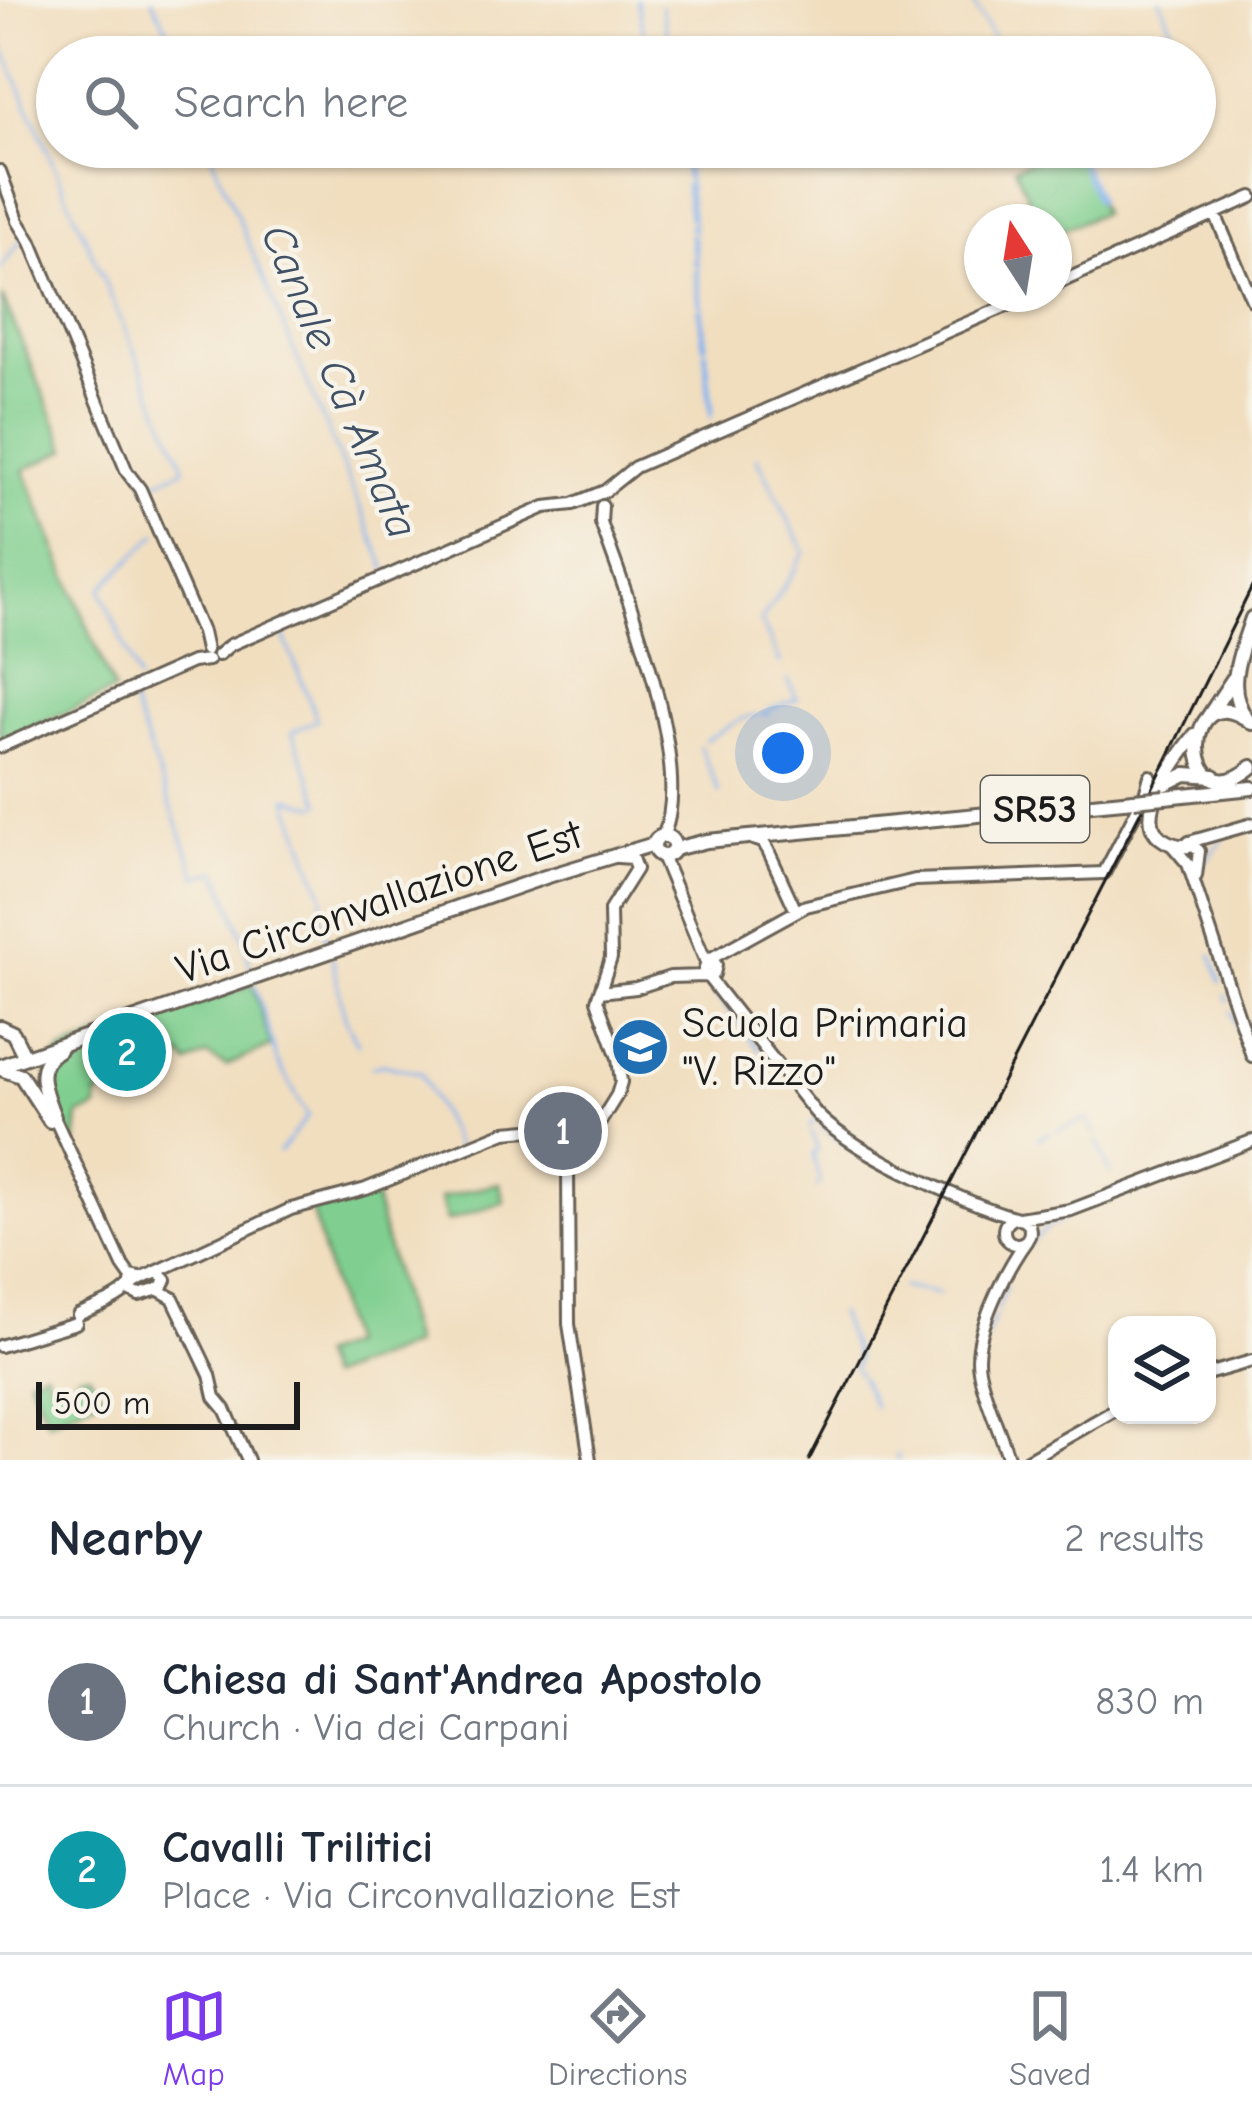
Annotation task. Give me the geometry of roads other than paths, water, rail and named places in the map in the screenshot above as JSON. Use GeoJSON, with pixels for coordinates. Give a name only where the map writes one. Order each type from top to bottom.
{"type":"FeatureCollection","features":[{"type":"Feature","properties":{"kind":"main road"},"geometry":{"type":"LineString","coordinates":[[1250,722],[1235,699],[1236,673],[1252,618]]}},
{"type":"Feature","properties":{"kind":"main road"},"geometry":{"type":"LineString","coordinates":[[1191,843],[1170,843],[1151,825],[1151,812],[1236,673]]}},
{"type":"Feature","properties":{"kind":"main road"},"geometry":{"type":"LineString","coordinates":[[1219,777],[1198,758],[1201,728],[1224,713],[1250,722]]}},
{"type":"Feature","properties":{"kind":"main road"},"geometry":{"type":"LineString","coordinates":[[1164,796],[1167,783],[1182,775],[1219,777],[1247,772]]}},
{"type":"Feature","properties":{"kind":"main road"},"geometry":{"type":"LineString","coordinates":[[1164,796],[1252,793]]}},
{"type":"Feature","properties":{"kind":"main road","name":"Via Circonvallazione Est"},"geometry":{"type":"LineString","coordinates":[[0,1065],[559,872],[615,857],[728,839],[768,842],[799,832],[1164,796]]}},
{"type":"Feature","properties":{"kind":"main road"},"geometry":{"type":"LineString","coordinates":[[0,1028],[24,1057],[53,1120]]}},
{"type":"Feature","properties":{"kind":"main road"},"geometry":{"type":"LineString","coordinates":[[53,1120],[42,1074],[44,1062],[101,1031]]}},
{"type":"Feature","properties":{"kind":"main road"},"geometry":{"type":"LineString","coordinates":[[0,1065],[22,1077],[53,1120]]}},
{"type":"Feature","properties":{"kind":"street"},"geometry":{"type":"LineString","coordinates":[[0,171],[127,472],[151,514],[211,652]]}},
{"type":"Feature","properties":{"kind":"street"},"geometry":{"type":"LineString","coordinates":[[1072,277],[1252,197]]}},
{"type":"Feature","properties":{"kind":"street"},"geometry":{"type":"LineString","coordinates":[[1215,214],[1252,300]]}},
{"type":"Feature","properties":{"kind":"street"},"geometry":{"type":"LineString","coordinates":[[0,747],[545,507],[594,503],[632,468],[992,312]]}},
{"type":"Feature","properties":{"kind":"street"},"geometry":{"type":"LineString","coordinates":[[594,503],[662,716],[670,784],[665,846],[723,1000],[839,1135],[977,1206],[1029,1224],[1028,1239],[1005,1276],[982,1334],[977,1366],[1008,1460],[994,1460],[998,1432]]}},
{"type":"Feature","properties":{"kind":"street"},"geometry":{"type":"LineString","coordinates":[[600,992],[636,988],[709,968],[814,903],[924,879],[1104,873],[1150,776]]}},
{"type":"Feature","properties":{"kind":"street"},"geometry":{"type":"LineString","coordinates":[[1252,824],[1191,843],[1196,886],[1252,1057]]}},
{"type":"Feature","properties":{"kind":"street"},"geometry":{"type":"LineString","coordinates":[[1193,863],[1223,833]]}},
{"type":"Feature","properties":{"kind":"street"},"geometry":{"type":"LineString","coordinates":[[768,842],[796,911]]}},
{"type":"Feature","properties":{"kind":"street"},"geometry":{"type":"LineString","coordinates":[[1170,843],[1193,863]]}},
{"type":"Feature","properties":{"kind":"street"},"geometry":{"type":"LineString","coordinates":[[568,1162],[593,1136],[621,1079],[618,1056],[598,1008],[611,958],[609,912],[634,874],[632,858],[615,857]]}},
{"type":"Feature","properties":{"kind":"street"},"geometry":{"type":"LineString","coordinates":[[0,1344],[77,1319],[124,1297],[131,1285],[53,1120]]}},
{"type":"Feature","properties":{"kind":"street"},"geometry":{"type":"LineString","coordinates":[[131,1285],[165,1279],[278,1214],[366,1189],[417,1165],[522,1128],[548,1133],[568,1162],[569,1334],[590,1460]]}},
{"type":"Feature","properties":{"kind":"street"},"geometry":{"type":"LineString","coordinates":[[1005,1276],[1007,1222],[1070,1210],[1252,1141]]}},
{"type":"Feature","properties":{"kind":"street"},"geometry":{"type":"LineString","coordinates":[[977,1206],[1016,1244],[1070,1210]]}},
{"type":"Feature","properties":{"kind":"street"},"geometry":{"type":"LineString","coordinates":[[165,1279],[251,1460]]}},
{"type":"Feature","properties":{"kind":"street"},"geometry":{"type":"LineString","coordinates":[[1216,1371],[1252,1361]]}},
{"type":"Feature","properties":{"kind":"street"},"geometry":{"type":"LineString","coordinates":[[1028,1459],[1108,1414]]}},
{"type":"Feature","properties":{"kind":"waterway","name":"Canale Cà Amata"},"geometry":{"type":"LineString","coordinates":[[152,0],[169,36]]}},
{"type":"Feature","properties":{"kind":"waterway"},"geometry":{"type":"LineString","coordinates":[[637,0],[645,36]]}},
{"type":"Feature","properties":{"kind":"waterway"},"geometry":{"type":"LineString","coordinates":[[971,0],[992,36]]}},
{"type":"Feature","properties":{"kind":"waterway"},"geometry":{"type":"LineString","coordinates":[[1160,0],[1176,36]]}},
{"type":"Feature","properties":{"kind":"waterway"},"geometry":{"type":"LineString","coordinates":[[661,6],[668,36]]}},
{"type":"Feature","properties":{"kind":"waterway"},"geometry":{"type":"LineString","coordinates":[[0,41],[36,124]]}},
{"type":"Feature","properties":{"kind":"waterway"},"geometry":{"type":"LineString","coordinates":[[55,168],[182,461],[184,469],[145,487]]}},
{"type":"Feature","properties":{"kind":"waterway","name":"Canale Cà Amata"},"geometry":{"type":"LineString","coordinates":[[217,168],[387,571]]}},
{"type":"Feature","properties":{"kind":"waterway"},"geometry":{"type":"LineString","coordinates":[[684,168],[685,177]]}},
{"type":"Feature","properties":{"kind":"waterway"},"geometry":{"type":"LineString","coordinates":[[686,168],[694,232]]}},
{"type":"Feature","properties":{"kind":"waterway"},"geometry":{"type":"LineString","coordinates":[[1084,168],[1097,200]]}},
{"type":"Feature","properties":{"kind":"waterway"},"geometry":{"type":"LineString","coordinates":[[685,185],[689,218]]}},
{"type":"Feature","properties":{"kind":"waterway"},"geometry":{"type":"LineString","coordinates":[[691,234],[693,253]]}},
{"type":"Feature","properties":{"kind":"waterway"},"geometry":{"type":"LineString","coordinates":[[694,237],[706,346]]}},
{"type":"Feature","properties":{"kind":"waterway"},"geometry":{"type":"LineString","coordinates":[[0,269],[22,239]]}},
{"type":"Feature","properties":{"kind":"waterway"},"geometry":{"type":"LineString","coordinates":[[694,258],[694,264]]}},
{"type":"Feature","properties":{"kind":"waterway"},"geometry":{"type":"LineString","coordinates":[[695,270],[699,303]]}},
{"type":"Feature","properties":{"kind":"waterway"},"geometry":{"type":"LineString","coordinates":[[699,310],[703,346]]}},
{"type":"Feature","properties":{"kind":"waterway"},"geometry":{"type":"LineString","coordinates":[[706,350],[709,374]]}},
{"type":"Feature","properties":{"kind":"waterway"},"geometry":{"type":"LineString","coordinates":[[704,352],[705,361]]}},
{"type":"Feature","properties":{"kind":"waterway"},"geometry":{"type":"LineString","coordinates":[[705,365],[710,410]]}},
{"type":"Feature","properties":{"kind":"waterway"},"geometry":{"type":"LineString","coordinates":[[709,378],[713,412]]}},
{"type":"Feature","properties":{"kind":"waterway"},"geometry":{"type":"LineString","coordinates":[[710,413],[711,418]]}},
{"type":"Feature","properties":{"kind":"waterway"},"geometry":{"type":"LineString","coordinates":[[757,457],[803,549]]}},
{"type":"Feature","properties":{"kind":"waterway"},"geometry":{"type":"LineString","coordinates":[[138,680],[101,589],[157,534]]}},
{"type":"Feature","properties":{"kind":"waterway"},"geometry":{"type":"LineString","coordinates":[[797,565],[805,552]]}},
{"type":"Feature","properties":{"kind":"waterway"},"geometry":{"type":"LineString","coordinates":[[780,662],[761,621],[796,568]]}},
{"type":"Feature","properties":{"kind":"waterway"},"geometry":{"type":"LineString","coordinates":[[317,612],[338,606]]}},
{"type":"Feature","properties":{"kind":"waterway","name":"Canale Cà Amata"},"geometry":{"type":"LineString","coordinates":[[281,628],[316,717]]}},
{"type":"Feature","properties":{"kind":"waterway"},"geometry":{"type":"LineString","coordinates":[[783,704],[797,699],[788,680]]}},
{"type":"Feature","properties":{"kind":"waterway"},"geometry":{"type":"LineString","coordinates":[[129,695],[197,876],[218,871]]}},
{"type":"Feature","properties":{"kind":"waterway"},"geometry":{"type":"LineString","coordinates":[[774,708],[779,706]]}},
{"type":"Feature","properties":{"kind":"waterway"},"geometry":{"type":"LineString","coordinates":[[762,714],[770,713]]}},
{"type":"Feature","properties":{"kind":"waterway"},"geometry":{"type":"LineString","coordinates":[[751,716],[756,715]]}},
{"type":"Feature","properties":{"kind":"waterway"},"geometry":{"type":"LineString","coordinates":[[739,721],[748,717]]}},
{"type":"Feature","properties":{"kind":"waterway","name":"Canale Cà Amata"},"geometry":{"type":"LineString","coordinates":[[317,720],[292,732],[321,804]]}},
{"type":"Feature","properties":{"kind":"waterway"},"geometry":{"type":"LineString","coordinates":[[706,740],[736,722]]}},
{"type":"Feature","properties":{"kind":"waterway"},"geometry":{"type":"LineString","coordinates":[[700,747],[719,792]]}},
{"type":"Feature","properties":{"kind":"waterway","name":"Canale Cà Amata"},"geometry":{"type":"LineString","coordinates":[[317,806],[287,798],[322,892]]}},
{"type":"Feature","properties":{"kind":"waterway"},"geometry":{"type":"LineString","coordinates":[[1202,865],[1223,839]]}},
{"type":"Feature","properties":{"kind":"waterway"},"geometry":{"type":"LineString","coordinates":[[219,875],[244,939],[252,976]]}},
{"type":"Feature","properties":{"kind":"waterway"},"geometry":{"type":"LineString","coordinates":[[1200,879],[1206,899]]}},
{"type":"Feature","properties":{"kind":"waterway","name":"Canale Cà Amata"},"geometry":{"type":"LineString","coordinates":[[323,896],[321,921],[329,947]]}},
{"type":"Feature","properties":{"kind":"waterway"},"geometry":{"type":"LineString","coordinates":[[1208,905],[1212,918]]}},
{"type":"Feature","properties":{"kind":"waterway"},"geometry":{"type":"LineString","coordinates":[[1214,924],[1217,933]]}},
{"type":"Feature","properties":{"kind":"waterway"},"geometry":{"type":"LineString","coordinates":[[1212,955],[1221,982]]}},
{"type":"Feature","properties":{"kind":"waterway","name":"Canale Cà Amata"},"geometry":{"type":"LineString","coordinates":[[332,957],[345,1018],[358,1044]]}},
{"type":"Feature","properties":{"kind":"waterway"},"geometry":{"type":"LineString","coordinates":[[255,985],[277,1061],[308,1116],[291,1137]]}},
{"type":"Feature","properties":{"kind":"waterway"},"geometry":{"type":"LineString","coordinates":[[714,992],[759,1050]]}},
{"type":"Feature","properties":{"kind":"waterway"},"geometry":{"type":"LineString","coordinates":[[1226,995],[1228,1001]]}},
{"type":"Feature","properties":{"kind":"waterway"},"geometry":{"type":"LineString","coordinates":[[1231,1012],[1237,1027]]}},
{"type":"Feature","properties":{"kind":"waterway","name":"Canale Cà Amata"},"geometry":{"type":"LineString","coordinates":[[372,1067],[383,1064],[421,1073],[457,1148]]}},
{"type":"Feature","properties":{"kind":"waterway"},"geometry":{"type":"LineString","coordinates":[[809,1127],[816,1119]]}},
{"type":"Feature","properties":{"kind":"waterway"},"geometry":{"type":"LineString","coordinates":[[1058,1130],[1087,1119],[1095,1134]]}},
{"type":"Feature","properties":{"kind":"waterway"},"geometry":{"type":"LineString","coordinates":[[821,1126],[844,1144]]}},
{"type":"Feature","properties":{"kind":"waterway"},"geometry":{"type":"LineString","coordinates":[[811,1132],[818,1150],[813,1154],[820,1184]]}},
{"type":"Feature","properties":{"kind":"waterway"},"geometry":{"type":"LineString","coordinates":[[1038,1138],[1050,1133]]}},
{"type":"Feature","properties":{"kind":"waterway"},"geometry":{"type":"LineString","coordinates":[[279,1152],[289,1140]]}},
{"type":"Feature","properties":{"kind":"waterway"},"geometry":{"type":"LineString","coordinates":[[1098,1141],[1110,1173]]}},
{"type":"Feature","properties":{"kind":"waterway"},"geometry":{"type":"LineString","coordinates":[[1124,1196],[1166,1179]]}},
{"type":"Feature","properties":{"kind":"waterway"},"geometry":{"type":"LineString","coordinates":[[1029,1245],[1069,1216]]}},
{"type":"Feature","properties":{"kind":"waterway"},"geometry":{"type":"LineString","coordinates":[[902,1287],[939,1294]]}},
{"type":"Feature","properties":{"kind":"waterway"},"geometry":{"type":"LineString","coordinates":[[997,1311],[1006,1287]]}},
{"type":"Feature","properties":{"kind":"waterway"},"geometry":{"type":"LineString","coordinates":[[838,1313],[857,1358],[854,1369]]}},
{"type":"Feature","properties":{"kind":"waterway"},"geometry":{"type":"LineString","coordinates":[[986,1338],[994,1317]]}},
{"type":"Feature","properties":{"kind":"waterway"},"geometry":{"type":"LineString","coordinates":[[861,1378],[874,1406]]}},
{"type":"Feature","properties":{"kind":"waterway"},"geometry":{"type":"LineString","coordinates":[[981,1399],[994,1433]]}},
{"type":"Feature","properties":{"kind":"waterway"},"geometry":{"type":"LineString","coordinates":[[897,1455],[898,1460]]}},
{"type":"Feature","properties":{"kind":"railway"},"geometry":{"type":"LineString","coordinates":[[1149,795],[1252,587]]}},
{"type":"Feature","properties":{"kind":"railway"},"geometry":{"type":"LineString","coordinates":[[809,1460],[1145,803]]}},
{"type":"Feature","properties":{"kind":"place","name":"Scuola Primaria \"V. Rizzo\""},"geometry":{"type":"Point","coordinates":[640,1047]}},
{"type":"Feature","properties":{"kind":"place","name":"Cavalli Trilitici"},"geometry":{"type":"Point","coordinates":[127,1052]}},
{"type":"Feature","properties":{"kind":"place","name":"Chiesa di Sant'Andrea Apostolo"},"geometry":{"type":"Point","coordinates":[563,1131]}}]}
